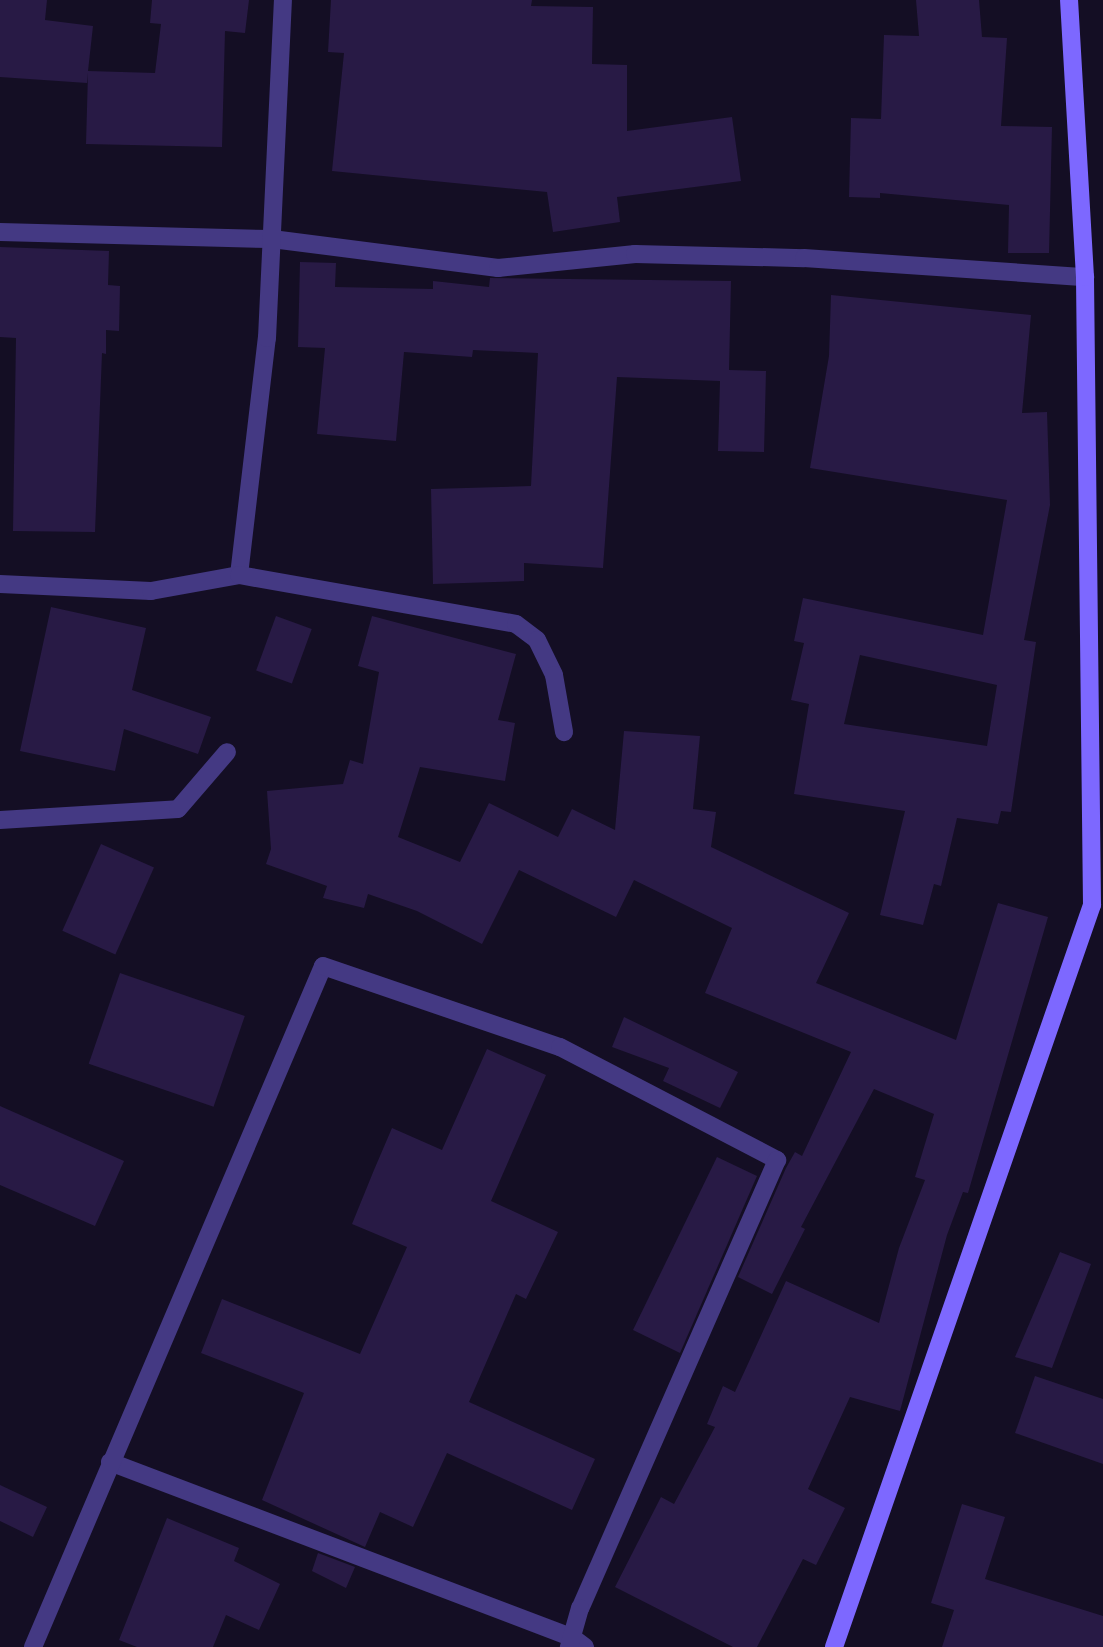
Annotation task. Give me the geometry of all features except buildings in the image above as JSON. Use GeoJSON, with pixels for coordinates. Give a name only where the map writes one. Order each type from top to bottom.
{"type":"FeatureCollection","features":[{"type":"Feature","properties":{"kind":"street"},"geometry":{"type":"LineString","coordinates":[[239,575],[267,338],[282,0]]}},
{"type":"Feature","properties":{"kind":"street"},"geometry":{"type":"LineString","coordinates":[[834,1647],[1098,906],[1086,276],[1069,0]]}},
{"type":"Feature","properties":{"kind":"street"},"geometry":{"type":"LineString","coordinates":[[0,232],[272,239],[498,268],[635,254],[804,258],[1086,276]]}},
{"type":"Feature","properties":{"kind":"street"},"geometry":{"type":"LineString","coordinates":[[0,584],[151,591],[239,575],[516,624],[537,640],[554,675],[564,732]]}},
{"type":"Feature","properties":{"kind":"street"},"geometry":{"type":"LineString","coordinates":[[0,820],[178,809],[227,752]]}},
{"type":"Feature","properties":{"kind":"street"},"geometry":{"type":"LineString","coordinates":[[33,1647],[110,1462],[323,966],[559,1047],[777,1160],[580,1608],[576,1644],[110,1462]]}}]}
